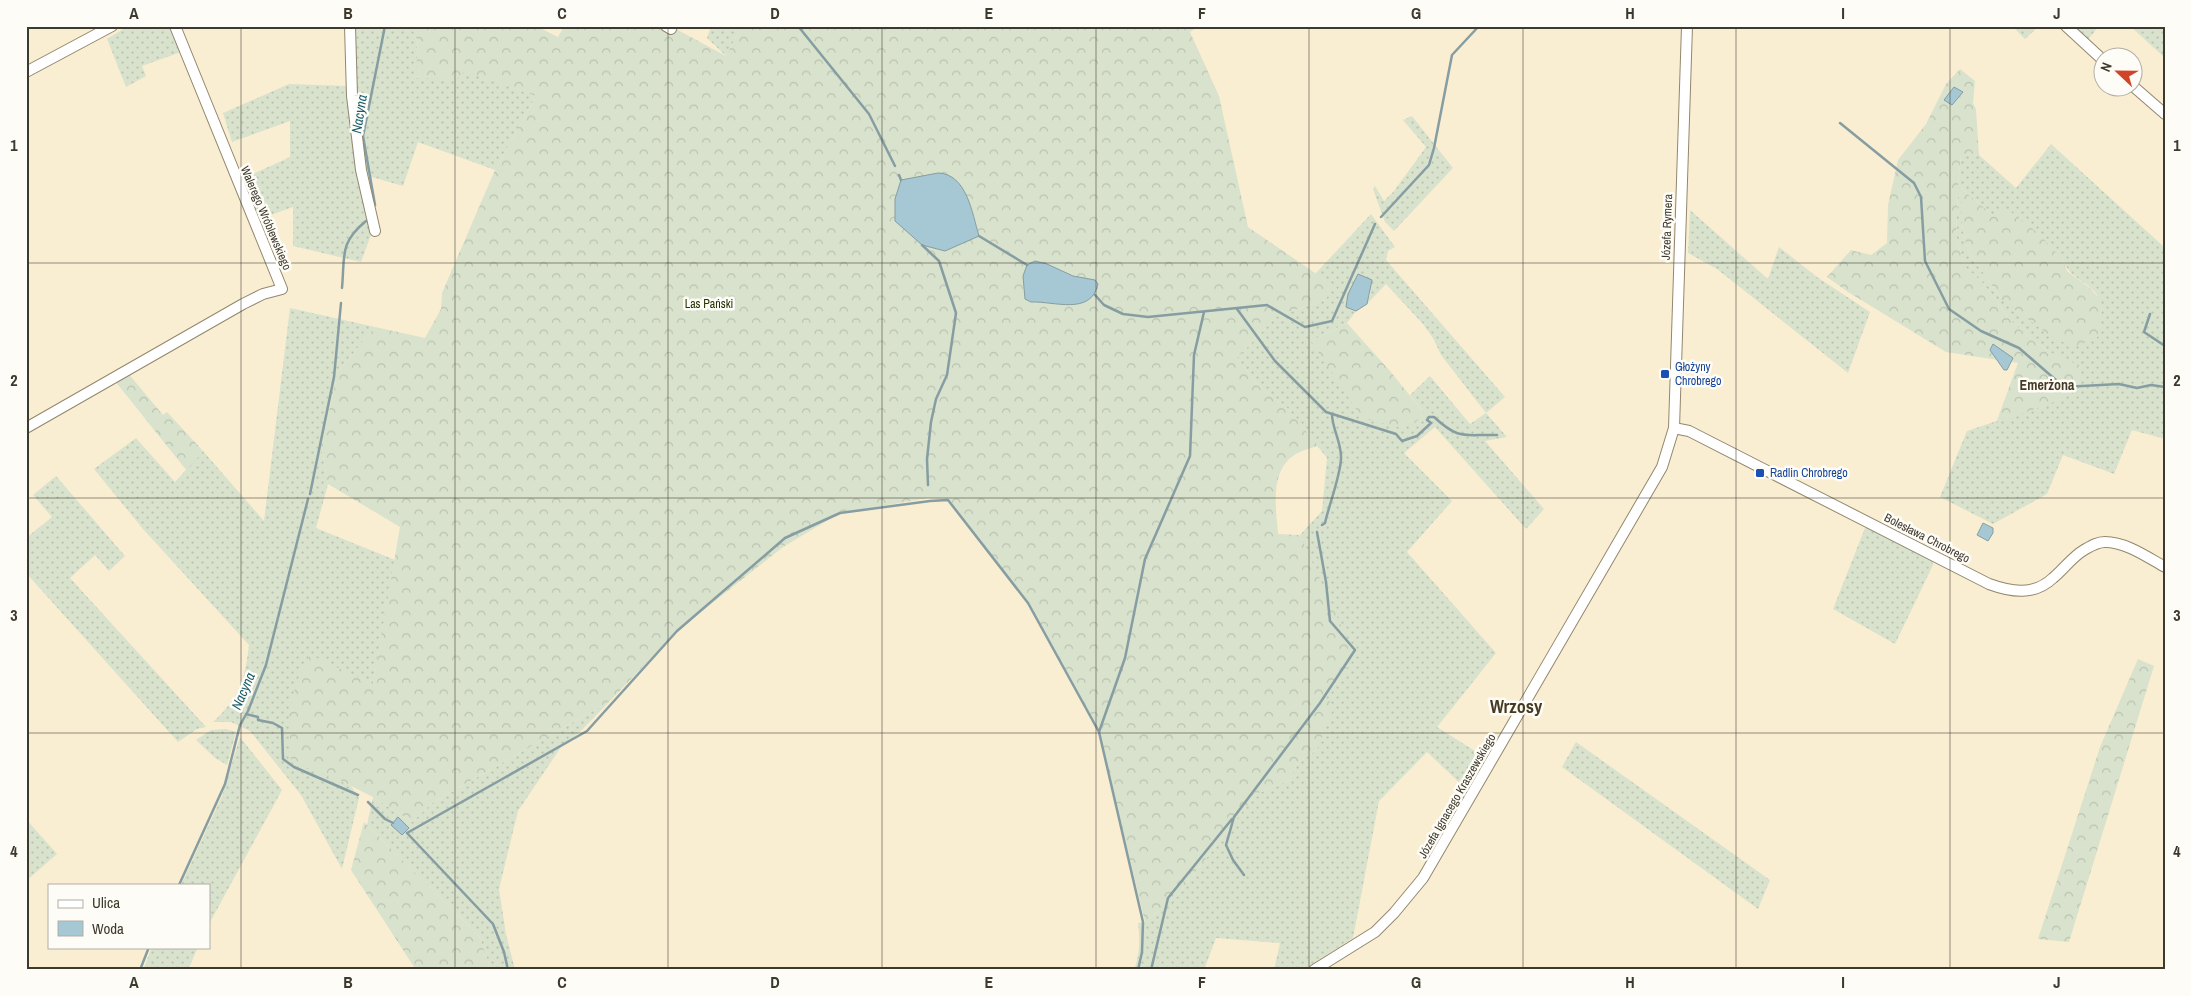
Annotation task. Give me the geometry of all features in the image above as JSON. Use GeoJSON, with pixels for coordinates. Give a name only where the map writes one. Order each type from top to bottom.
{"type":"FeatureCollection","features":[{"type":"Feature","properties":{"kind":"street"},"geometry":{"type":"LineString","coordinates":[[26,72],[112,26]]}},
{"type":"Feature","properties":{"kind":"street","name":"Walerego Wróblewskiego"},"geometry":{"type":"LineString","coordinates":[[26,428],[243,304],[263,294],[282,289],[175,26]]}},
{"type":"Feature","properties":{"kind":"street"},"geometry":{"type":"LineString","coordinates":[[350,26],[352,96],[355,124],[361,170],[376,231]]}},
{"type":"Feature","properties":{"kind":"street","name":"Józefa Rymera"},"geometry":{"type":"LineString","coordinates":[[1671,444],[1674,428],[1687,26]]}},
{"type":"Feature","properties":{"kind":"street"},"geometry":{"type":"LineString","coordinates":[[2066,26],[2094,52]]}},
{"type":"Feature","properties":{"kind":"street"},"geometry":{"type":"LineString","coordinates":[[2144,96],[2165,114]]}},
{"type":"Feature","properties":{"kind":"street","name":"Bolesława Chrobrego"},"geometry":{"type":"LineString","coordinates":[[1674,428],[1689,432],[1989,584],[2009,591],[2025,592],[2041,587],[2052,579],[2075,555],[2094,544],[2105,542],[2137,551],[2165,567]]}},
{"type":"Feature","properties":{"kind":"street","name":"Józefa Ignacego Kraszewskiego"},"geometry":{"type":"LineString","coordinates":[[1314,970],[1374,932],[1394,913],[1423,878],[1654,483],[1671,444]]}},
{"type":"Feature","properties":{"kind":"green space"},"geometry":{"type":"Polygon","coordinates":[[[128,26],[170,26],[181,52],[142,66],[146,76],[126,87],[107,39],[128,26]]]}},
{"type":"Feature","properties":{"kind":"green space"},"geometry":{"type":"Polygon","coordinates":[[[354,26],[408,26],[418,36],[417,53],[536,96],[495,170],[418,142],[403,186],[358,173],[372,232],[361,262],[293,246],[293,207],[257,220],[244,178],[290,157],[290,121],[232,142],[223,113],[289,84],[348,86],[354,26]]]}},
{"type":"Feature","properties":{"kind":"green space","name":"Las Pański"},"geometry":{"type":"Polygon","coordinates":[[[408,26],[536,26],[558,37],[564,26],[676,26],[676,29],[726,56],[742,26],[1199,26],[1190,32],[1219,96],[1248,227],[1334,286],[1325,300],[1277,316],[1237,358],[1256,383],[1287,408],[1318,446],[1296,454],[1287,461],[1278,479],[1276,490],[1278,534],[1300,535],[1353,652],[1349,665],[1326,697],[1334,707],[1317,750],[1297,763],[1290,780],[1256,794],[1176,897],[1145,922],[1099,732],[1028,603],[948,500],[929,498],[840,513],[783,547],[677,631],[610,701],[432,803],[412,822],[373,797],[337,779],[291,762],[289,713],[296,683],[310,655],[373,684],[400,527],[328,484],[321,445],[338,372],[375,327],[425,338],[441,309],[442,293],[495,170],[536,96],[465,71],[457,79],[416,78],[418,37],[408,26]]]}},
{"type":"Feature","properties":{"kind":"green space"},"geometry":{"type":"Polygon","coordinates":[[[711,26],[742,26],[726,56],[707,38],[711,26]]]}},
{"type":"Feature","properties":{"kind":"green space"},"geometry":{"type":"Polygon","coordinates":[[[2012,26],[2039,26],[2025,39],[2012,26]]]}},
{"type":"Feature","properties":{"kind":"green space"},"geometry":{"type":"Polygon","coordinates":[[[2070,26],[2099,26],[2086,42],[2070,26]]]}},
{"type":"Feature","properties":{"kind":"green space"},"geometry":{"type":"Polygon","coordinates":[[[2130,26],[2165,26],[2165,58],[2130,26]]]}},
{"type":"Feature","properties":{"kind":"green space"},"geometry":{"type":"Polygon","coordinates":[[[1960,69],[1975,81],[1973,103],[1976,109],[1979,155],[1961,154],[1958,186],[1995,217],[2006,208],[2039,234],[2063,260],[2067,271],[2090,288],[2100,299],[2102,314],[2097,338],[2077,346],[2056,340],[2002,300],[1967,249],[1962,225],[1962,196],[1958,195],[1956,236],[1965,267],[1981,281],[2012,322],[2031,339],[2056,356],[2082,366],[2079,388],[2062,399],[1996,423],[2018,363],[1946,352],[1827,277],[1851,250],[1871,255],[1887,243],[1888,205],[1898,160],[1926,124],[1946,84],[1960,69]]]}},
{"type":"Feature","properties":{"kind":"green space"},"geometry":{"type":"Polygon","coordinates":[[[1412,116],[1453,168],[1394,231],[1385,222],[1373,189],[1375,186],[1384,201],[1394,191],[1426,147],[1403,120],[1412,116]]]}},
{"type":"Feature","properties":{"kind":"green space"},"geometry":{"type":"Polygon","coordinates":[[[2051,144],[2163,246],[2165,439],[2132,430],[2114,474],[2063,455],[2047,494],[1993,524],[1940,497],[1967,431],[2062,399],[2082,367],[2056,356],[2031,339],[2012,322],[1981,281],[1965,267],[1956,236],[1958,195],[1962,196],[1962,225],[1967,249],[2002,300],[2101,314],[2101,306],[2095,292],[2070,272],[2063,260],[1995,217],[1958,186],[1961,154],[1979,155],[2016,188],[2051,144]]]}},
{"type":"Feature","properties":{"kind":"green space"},"geometry":{"type":"Polygon","coordinates":[[[1690,210],[1768,279],[1779,247],[1817,277],[1870,312],[1848,373],[1717,269],[1688,253],[1690,210]]]}},
{"type":"Feature","properties":{"kind":"green space"},"geometry":{"type":"Polygon","coordinates":[[[1371,214],[1395,247],[1388,251],[1386,260],[1505,397],[1486,413],[1507,437],[1485,441],[1544,509],[1526,529],[1435,427],[1404,453],[1452,501],[1407,552],[1496,653],[1437,727],[1483,756],[1464,787],[1427,752],[1379,801],[1353,938],[1303,970],[1274,970],[1280,943],[1216,938],[1204,970],[1134,970],[1139,947],[1138,923],[1145,922],[1176,897],[1256,794],[1290,780],[1297,763],[1317,750],[1326,697],[1349,665],[1320,583],[1300,535],[1322,511],[1327,458],[1287,408],[1256,383],[1237,358],[1277,316],[1325,300],[1333,286],[1315,274],[1371,214]],[[1386,284],[1367,304],[1371,292],[1346,307],[1356,311],[1347,323],[1311,341],[1424,413],[1410,395],[1430,376],[1470,424],[1486,413],[1441,355],[1433,338],[1423,324],[1386,284]]]}},
{"type":"Feature","properties":{"kind":"green space"},"geometry":{"type":"Polygon","coordinates":[[[290,308],[375,327],[338,372],[321,445],[328,484],[316,528],[395,560],[373,684],[337,779],[351,786],[359,798],[342,869],[301,795],[250,731],[231,722],[213,722],[229,704],[240,687],[249,645],[143,529],[94,469],[136,438],[175,482],[203,451],[264,521],[290,308]]]}},
{"type":"Feature","properties":{"kind":"green space"},"geometry":{"type":"Polygon","coordinates":[[[1347,323],[1424,413],[1414,424],[1402,428],[1362,418],[1311,341],[1347,323]]]}},
{"type":"Feature","properties":{"kind":"green space"},"geometry":{"type":"Polygon","coordinates":[[[127,372],[163,415],[167,412],[203,451],[187,471],[115,381],[127,372]]]}},
{"type":"Feature","properties":{"kind":"green space"},"geometry":{"type":"Polygon","coordinates":[[[56,476],[125,556],[109,571],[95,555],[70,578],[206,727],[197,729],[178,742],[26,573],[26,538],[52,517],[33,495],[56,476]]]}},
{"type":"Feature","properties":{"kind":"green space"},"geometry":{"type":"Polygon","coordinates":[[[1865,528],[1870,528],[1932,560],[1933,565],[1895,644],[1833,609],[1865,528]]]}},
{"type":"Feature","properties":{"kind":"green space"},"geometry":{"type":"Polygon","coordinates":[[[2138,659],[2154,666],[2069,942],[2038,939],[2100,747],[2138,659]]]}},
{"type":"Feature","properties":{"kind":"green space"},"geometry":{"type":"Polygon","coordinates":[[[610,701],[580,732],[561,747],[518,811],[499,889],[506,934],[515,970],[491,970],[479,936],[367,825],[373,797],[412,822],[432,803],[610,701]]]}},
{"type":"Feature","properties":{"kind":"green space"},"geometry":{"type":"Polygon","coordinates":[[[226,729],[236,732],[227,765],[215,758],[196,740],[211,730],[226,729]]]}},
{"type":"Feature","properties":{"kind":"green space"},"geometry":{"type":"Polygon","coordinates":[[[240,737],[282,790],[210,922],[210,884],[181,884],[222,796],[240,737]]]}},
{"type":"Feature","properties":{"kind":"green space"},"geometry":{"type":"Polygon","coordinates":[[[1576,742],[1770,880],[1758,909],[1562,767],[1576,742]]]}},
{"type":"Feature","properties":{"kind":"green space"},"geometry":{"type":"Polygon","coordinates":[[[26,819],[57,854],[26,881],[26,819]]]}},
{"type":"Feature","properties":{"kind":"green space"},"geometry":{"type":"Polygon","coordinates":[[[364,822],[479,936],[491,970],[416,970],[351,870],[364,822]]]}},
{"type":"Feature","properties":{"kind":"green space"},"geometry":{"type":"Polygon","coordinates":[[[152,948],[198,948],[188,970],[143,970],[152,948]]]}},
{"type":"Feature","properties":{"kind":"water"},"geometry":{"type":"Polygon","coordinates":[[[1954,87],[1963,92],[1952,105],[1944,100],[1954,87]]]}},
{"type":"Feature","properties":{"kind":"water"},"geometry":{"type":"Polygon","coordinates":[[[938,173],[948,175],[962,187],[971,206],[979,236],[945,251],[922,245],[895,221],[895,199],[901,180],[938,173]]]}},
{"type":"Feature","properties":{"kind":"water"},"geometry":{"type":"Polygon","coordinates":[[[1035,261],[1047,264],[1073,276],[1095,280],[1098,284],[1094,294],[1088,300],[1070,305],[1031,302],[1025,299],[1023,276],[1027,265],[1035,261]]]}},
{"type":"Feature","properties":{"kind":"water"},"geometry":{"type":"Polygon","coordinates":[[[1358,274],[1372,280],[1367,304],[1356,311],[1346,307],[1348,294],[1358,274]]]}},
{"type":"Feature","properties":{"kind":"water"},"geometry":{"type":"Polygon","coordinates":[[[1993,344],[2013,358],[2007,370],[2004,370],[1990,350],[1993,344]]]}},
{"type":"Feature","properties":{"kind":"water"},"geometry":{"type":"Polygon","coordinates":[[[1983,523],[1993,528],[1993,533],[1988,541],[1977,535],[1983,523]]]}},
{"type":"Feature","properties":{"kind":"water"},"geometry":{"type":"Polygon","coordinates":[[[398,817],[409,828],[402,835],[391,825],[398,817]]]}},
{"type":"Feature","properties":{"kind":"waterway","name":"Nacyna"},"geometry":{"type":"LineString","coordinates":[[375,205],[363,136],[385,26]]}},
{"type":"Feature","properties":{"kind":"waterway"},"geometry":{"type":"LineString","coordinates":[[798,26],[869,114],[895,166]]}},
{"type":"Feature","properties":{"kind":"waterway"},"geometry":{"type":"LineString","coordinates":[[1381,217],[1429,165],[1452,55],[1479,26]]}},
{"type":"Feature","properties":{"kind":"waterway"},"geometry":{"type":"LineString","coordinates":[[1840,123],[1914,183],[1921,197],[1925,261],[1949,309],[1981,331],[2019,348],[2064,387],[2119,384],[2137,388],[2151,385],[2165,387]]}},
{"type":"Feature","properties":{"kind":"waterway"},"geometry":{"type":"LineString","coordinates":[[899,175],[901,180]]}},
{"type":"Feature","properties":{"kind":"waterway","name":"Nacyna"},"geometry":{"type":"LineString","coordinates":[[342,288],[347,243],[357,229],[366,221]]}},
{"type":"Feature","properties":{"kind":"waterway"},"geometry":{"type":"LineString","coordinates":[[1095,295],[1104,305],[1123,314],[1148,317],[1267,305],[1305,327],[1332,321],[1375,224]]}},
{"type":"Feature","properties":{"kind":"waterway"},"geometry":{"type":"LineString","coordinates":[[979,236],[1027,265]]}},
{"type":"Feature","properties":{"kind":"waterway"},"geometry":{"type":"LineString","coordinates":[[922,245],[939,261],[956,313],[947,375],[936,399],[931,422],[927,459],[928,485]]}},
{"type":"Feature","properties":{"kind":"waterway","name":"Nacyna"},"geometry":{"type":"LineString","coordinates":[[310,494],[334,377],[341,303]]}},
{"type":"Feature","properties":{"kind":"waterway"},"geometry":{"type":"LineString","coordinates":[[1237,309],[1275,361],[1326,412],[1396,434],[1402,441],[1417,436],[1431,423],[1427,420],[1429,417],[1434,417],[1450,430],[1463,435],[1497,435]]}},
{"type":"Feature","properties":{"kind":"waterway"},"geometry":{"type":"LineString","coordinates":[[1099,732],[1125,658],[1145,559],[1190,456],[1194,355],[1204,312]]}},
{"type":"Feature","properties":{"kind":"waterway"},"geometry":{"type":"LineString","coordinates":[[2150,314],[2144,332],[2165,346]]}},
{"type":"Feature","properties":{"kind":"waterway"},"geometry":{"type":"LineString","coordinates":[[1322,525],[1325,523],[1337,482],[1341,459],[1332,414]]}},
{"type":"Feature","properties":{"kind":"waterway","name":"Nacyna"},"geometry":{"type":"LineString","coordinates":[[179,884],[225,784],[240,725],[248,711],[266,665],[308,499]]}},
{"type":"Feature","properties":{"kind":"waterway"},"geometry":{"type":"LineString","coordinates":[[508,970],[504,952],[493,924],[407,833],[587,731],[677,631],[785,538],[840,513],[948,500],[1028,603],[1099,732],[1143,922],[1142,952],[1138,970]]}},
{"type":"Feature","properties":{"kind":"waterway"},"geometry":{"type":"LineString","coordinates":[[1244,875],[1233,860],[1226,845],[1234,817],[1320,703],[1355,650],[1330,621],[1326,582],[1317,532]]}},
{"type":"Feature","properties":{"kind":"waterway"},"geometry":{"type":"LineString","coordinates":[[246,714],[258,717],[258,720],[273,723],[282,728],[283,759],[294,767],[358,795]]}},
{"type":"Feature","properties":{"kind":"waterway"},"geometry":{"type":"LineString","coordinates":[[368,802],[385,819],[393,823]]}},
{"type":"Feature","properties":{"kind":"waterway"},"geometry":{"type":"LineString","coordinates":[[1151,970],[1168,898],[1232,819]]}},
{"type":"Feature","properties":{"kind":"waterway","name":"Nacyna"},"geometry":{"type":"LineString","coordinates":[[140,970],[149,948]]}},
{"type":"Feature","properties":{"kind":"place","name":"Głożyny Chrobrego"},"geometry":{"type":"Point","coordinates":[1665,374]}},
{"type":"Feature","properties":{"kind":"place","name":"Radlin Chrobrego"},"geometry":{"type":"Point","coordinates":[1760,473]}},
{"type":"Feature","properties":{"kind":"district","name":"Emerżona"},"geometry":{"type":"Point","coordinates":[2047,385]}},
{"type":"Feature","properties":{"kind":"district","name":"Wrzosy"},"geometry":{"type":"Point","coordinates":[1516,707]}}]}
